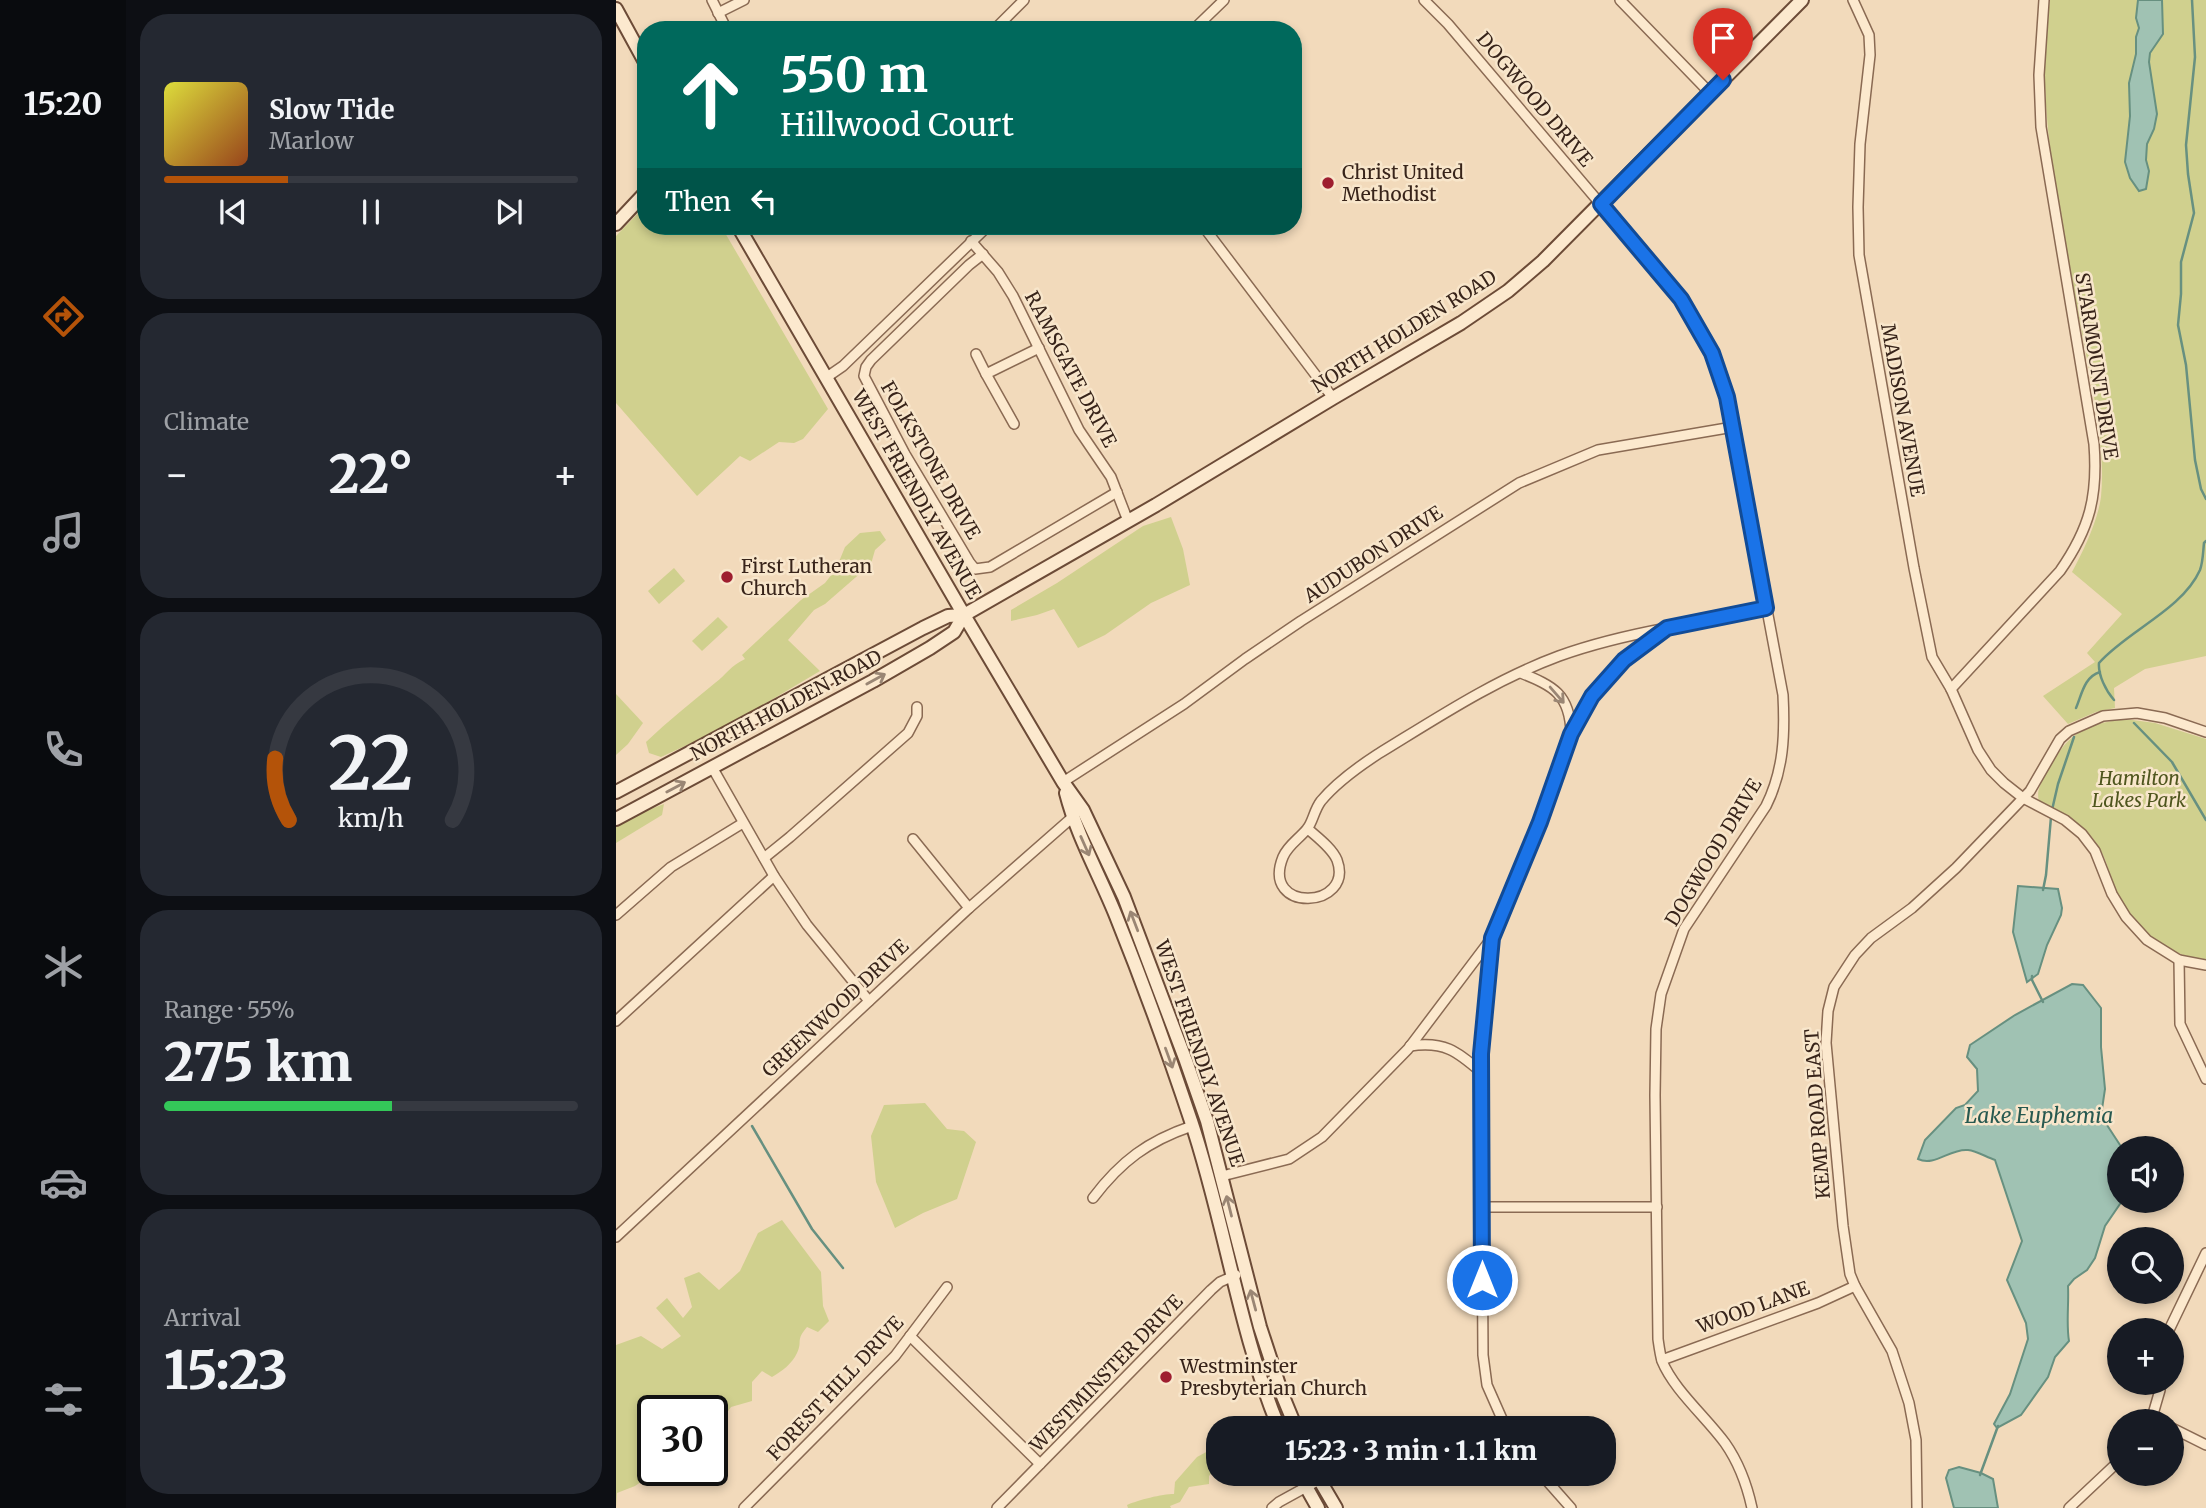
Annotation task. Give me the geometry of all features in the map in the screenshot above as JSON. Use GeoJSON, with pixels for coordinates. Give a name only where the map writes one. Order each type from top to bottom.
{"type":"FeatureCollection","features":[{"type":"Feature","properties":{"kind":"main road","name":"NORTH HOLDEN ROAD"},"geometry":{"type":"LineString","coordinates":[[616,792],[923,628],[948,616],[964,615],[1461,323],[1508,291],[1543,261],[1802,0]]}},
{"type":"Feature","properties":{"kind":"main road"},"geometry":{"type":"LineString","coordinates":[[616,9],[637,48]]}},
{"type":"Feature","properties":{"kind":"main road"},"geometry":{"type":"LineString","coordinates":[[616,223],[637,201]]}},
{"type":"Feature","properties":{"kind":"main road","name":"WEST FRIENDLY AVENUE"},"geometry":{"type":"LineString","coordinates":[[743,235],[1063,782],[1077,813],[1192,1125],[1254,1358],[1274,1416]]}},
{"type":"Feature","properties":{"kind":"main road","name":"NORTH HOLDEN ROAD"},"geometry":{"type":"LineString","coordinates":[[616,819],[930,648],[954,632],[964,615]]}},
{"type":"Feature","properties":{"kind":"main road","name":"WEST FRIENDLY AVENUE"},"geometry":{"type":"LineString","coordinates":[[1077,813],[1130,910],[1186,1061],[1207,1121],[1270,1358],[1291,1416]]}},
{"type":"Feature","properties":{"kind":"main road"},"geometry":{"type":"LineString","coordinates":[[1323,1486],[1333,1503]]}},
{"type":"Feature","properties":{"kind":"main road"},"geometry":{"type":"LineString","coordinates":[[1306,1487],[1316,1507]]}},
{"type":"Feature","properties":{"kind":"street"},"geometry":{"type":"LineString","coordinates":[[712,0],[722,21]]}},
{"type":"Feature","properties":{"kind":"street"},"geometry":{"type":"LineString","coordinates":[[718,13],[744,0]]}},
{"type":"Feature","properties":{"kind":"street"},"geometry":{"type":"LineString","coordinates":[[1003,21],[1024,0]]}},
{"type":"Feature","properties":{"kind":"street"},"geometry":{"type":"LineString","coordinates":[[1202,21],[1224,0]]}},
{"type":"Feature","properties":{"kind":"street","name":"DOGWOOD DRIVE"},"geometry":{"type":"LineString","coordinates":[[1424,0],[1448,24],[1664,276],[1696,322],[1712,353],[1733,427],[1783,695],[1783,759],[1775,788],[1766,806],[1684,929],[1661,994],[1656,1029],[1658,1339],[1662,1360],[1674,1381],[1726,1445],[1744,1478],[1752,1508]]}},
{"type":"Feature","properties":{"kind":"street"},"geometry":{"type":"LineString","coordinates":[[1620,0],[1710,93]]}},
{"type":"Feature","properties":{"kind":"street","name":"MADISON AVENUE"},"geometry":{"type":"LineString","coordinates":[[1853,0],[1869,35],[1870,55],[1860,144],[1857,207],[1859,255],[1929,644],[1932,657],[1951,689],[1978,750],[1991,770],[2023,798]]}},
{"type":"Feature","properties":{"kind":"street","name":"STARMOUNT DRIVE"},"geometry":{"type":"LineString","coordinates":[[1951,689],[2060,571],[2074,551],[2091,507],[2096,477],[2094,444],[2041,127],[2039,75],[2044,0]]}},
{"type":"Feature","properties":{"kind":"street"},"geometry":{"type":"LineString","coordinates":[[827,377],[843,366],[978,235]]}},
{"type":"Feature","properties":{"kind":"street"},"geometry":{"type":"LineString","coordinates":[[1210,235],[1333,398]]}},
{"type":"Feature","properties":{"kind":"street","name":"RAMSGATE DRIVE"},"geometry":{"type":"LineString","coordinates":[[971,241],[1013,296],[1079,430],[1111,477],[1129,520]]}},
{"type":"Feature","properties":{"kind":"street","name":"FOLKSTONE DRIVE"},"geometry":{"type":"LineString","coordinates":[[983,254],[866,367],[864,376],[905,454],[975,569],[990,567],[1117,492]]}},
{"type":"Feature","properties":{"kind":"street"},"geometry":{"type":"LineString","coordinates":[[986,374],[1039,348]]}},
{"type":"Feature","properties":{"kind":"street"},"geometry":{"type":"LineString","coordinates":[[976,354],[1014,425]]}},
{"type":"Feature","properties":{"kind":"street","name":"AUDUBON DRIVE"},"geometry":{"type":"LineString","coordinates":[[1063,782],[1184,704],[1301,621],[1519,483],[1598,450],[1733,427]]}},
{"type":"Feature","properties":{"kind":"street"},"geometry":{"type":"LineString","coordinates":[[1308,829],[1332,852],[1338,869],[1338,877],[1333,887],[1309,900],[1299,899],[1286,890],[1279,874],[1284,854],[1308,829],[1314,811],[1322,800],[1366,762],[1476,693],[1558,656],[1611,639],[1766,608]]}},
{"type":"Feature","properties":{"kind":"street"},"geometry":{"type":"LineString","coordinates":[[1222,1176],[1289,1158],[1322,1137],[1410,1046],[1492,938],[1540,822],[1571,734],[1592,696],[1624,660],[1667,628]]}},
{"type":"Feature","properties":{"kind":"street"},"geometry":{"type":"LineString","coordinates":[[1521,673],[1545,683],[1559,694],[1571,714],[1571,734]]}},
{"type":"Feature","properties":{"kind":"street"},"geometry":{"type":"LineString","coordinates":[[764,858],[908,733],[917,707]]}},
{"type":"Feature","properties":{"kind":"street","name":"KEMP ROAD EAST"},"geometry":{"type":"LineString","coordinates":[[1917,1508],[1916,1440],[1909,1403],[1892,1351],[1850,1274],[1826,1043],[1828,1011],[1834,987],[1855,955],[1871,938],[1912,908],[1947,876],[2030,791],[2060,739],[2076,727],[2103,716],[2137,712],[2206,732]]}},
{"type":"Feature","properties":{"kind":"street"},"geometry":{"type":"LineString","coordinates":[[712,767],[774,876],[807,925],[869,1001]]}},
{"type":"Feature","properties":{"kind":"street"},"geometry":{"type":"LineString","coordinates":[[2023,798],[2065,820],[2082,834],[2095,851],[2112,894],[2126,917],[2147,940],[2179,960],[2206,965]]}},
{"type":"Feature","properties":{"kind":"street","name":"GREENWOOD DRIVE"},"geometry":{"type":"LineString","coordinates":[[616,1237],[969,908],[1077,813]]}},
{"type":"Feature","properties":{"kind":"street"},"geometry":{"type":"LineString","coordinates":[[616,915],[671,867],[743,823]]}},
{"type":"Feature","properties":{"kind":"street"},"geometry":{"type":"LineString","coordinates":[[913,839],[969,908]]}},
{"type":"Feature","properties":{"kind":"street"},"geometry":{"type":"LineString","coordinates":[[616,1021],[774,876]]}},
{"type":"Feature","properties":{"kind":"street"},"geometry":{"type":"LineString","coordinates":[[1492,938],[1481,1054],[1483,1355],[1487,1385],[1501,1416]]}},
{"type":"Feature","properties":{"kind":"street"},"geometry":{"type":"LineString","coordinates":[[2179,960],[2180,1024],[2206,1079]]}},
{"type":"Feature","properties":{"kind":"street"},"geometry":{"type":"LineString","coordinates":[[1410,1046],[1427,1043],[1448,1048],[1460,1054],[1481,1072]]}},
{"type":"Feature","properties":{"kind":"street"},"geometry":{"type":"LineString","coordinates":[[1093,1198],[1135,1153],[1192,1125]]}},
{"type":"Feature","properties":{"kind":"street"},"geometry":{"type":"LineString","coordinates":[[1482,1207],[1657,1207]]}},
{"type":"Feature","properties":{"kind":"street"},"geometry":{"type":"LineString","coordinates":[[2175,1318],[2206,1254]]}},
{"type":"Feature","properties":{"kind":"street","name":"WESTMINSTER DRIVE"},"geometry":{"type":"LineString","coordinates":[[998,1508],[1211,1290],[1231,1276],[1246,1273]]}},
{"type":"Feature","properties":{"kind":"street","name":"WOOD LANE"},"geometry":{"type":"LineString","coordinates":[[1662,1360],[1818,1303],[1855,1286]]}},
{"type":"Feature","properties":{"kind":"street","name":"FOREST HILL DRIVE"},"geometry":{"type":"LineString","coordinates":[[744,1508],[883,1368],[911,1336],[947,1287]]}},
{"type":"Feature","properties":{"kind":"street"},"geometry":{"type":"LineString","coordinates":[[911,1336],[1040,1464]]}},
{"type":"Feature","properties":{"kind":"street"},"geometry":{"type":"LineString","coordinates":[[2184,1434],[2206,1445]]}},
{"type":"Feature","properties":{"kind":"street"},"geometry":{"type":"LineString","coordinates":[[2069,1508],[2107,1472]]}},
{"type":"Feature","properties":{"kind":"street"},"geometry":{"type":"LineString","coordinates":[[1552,1486],[1571,1508]]}},
{"type":"Feature","properties":{"kind":"street"},"geometry":{"type":"LineString","coordinates":[[1272,1508],[1306,1487]]}},
{"type":"Feature","properties":{"kind":"street"},"geometry":{"type":"LineString","coordinates":[[1316,1507],[1333,1503]]}},
{"type":"Feature","properties":{"kind":"green space"},"geometry":{"type":"Polygon","coordinates":[[[2050,0],[2206,0],[2206,656],[2145,669],[2114,688],[2115,708],[2096,712],[2068,724],[2043,696],[2095,662],[2087,653],[2122,614],[2072,572],[2097,516],[2102,476],[2100,434],[2050,146],[2045,74],[2050,0]]]}},
{"type":"Feature","properties":{"kind":"green space"},"geometry":{"type":"Polygon","coordinates":[[[637,214],[637,235],[726,235],[828,409],[803,439],[794,443],[779,442],[750,461],[740,456],[697,496],[616,403],[616,236],[637,214]]]}},
{"type":"Feature","properties":{"kind":"green space"},"geometry":{"type":"Polygon","coordinates":[[[1171,517],[1183,549],[1190,585],[1151,603],[1105,635],[1078,648],[1054,609],[1011,621],[1011,610],[1143,526],[1171,517]]]}},
{"type":"Feature","properties":{"kind":"green space"},"geometry":{"type":"Polygon","coordinates":[[[880,531],[886,540],[875,550],[871,564],[825,604],[814,610],[788,640],[820,671],[726,727],[661,757],[649,753],[646,742],[732,667],[745,659],[742,655],[801,600],[825,583],[836,569],[845,547],[860,533],[880,531]]]}},
{"type":"Feature","properties":{"kind":"green space"},"geometry":{"type":"Polygon","coordinates":[[[674,568],[685,581],[659,604],[648,591],[674,568]]]}},
{"type":"Feature","properties":{"kind":"green space"},"geometry":{"type":"Polygon","coordinates":[[[718,617],[728,627],[702,651],[692,641],[718,617]]]}},
{"type":"Feature","properties":{"kind":"green space"},"geometry":{"type":"Polygon","coordinates":[[[616,694],[643,723],[616,755],[616,694]]]}},
{"type":"Feature","properties":{"kind":"green space","name":"Hamilton Lakes Park"},"geometry":{"type":"Polygon","coordinates":[[[2125,719],[2155,723],[2206,739],[2206,960],[2177,953],[2141,928],[2123,904],[2096,842],[2074,821],[2039,801],[2042,781],[2068,741],[2076,734],[2096,725],[2125,719]]]}},
{"type":"Feature","properties":{"kind":"green space"},"geometry":{"type":"Polygon","coordinates":[[[664,804],[662,815],[616,843],[616,827],[640,813],[664,804]]]}},
{"type":"Feature","properties":{"kind":"green space"},"geometry":{"type":"Polygon","coordinates":[[[925,1103],[947,1129],[964,1131],[976,1142],[957,1199],[895,1228],[876,1182],[871,1136],[884,1105],[925,1103]]]}},
{"type":"Feature","properties":{"kind":"green space"},"geometry":{"type":"Polygon","coordinates":[[[782,1220],[821,1272],[823,1306],[829,1321],[818,1332],[807,1327],[801,1335],[799,1349],[790,1364],[772,1377],[762,1371],[752,1382],[752,1401],[731,1407],[728,1411],[728,1395],[637,1395],[637,1485],[617,1493],[616,1508],[616,1345],[641,1336],[662,1349],[681,1336],[656,1308],[667,1298],[683,1318],[692,1307],[684,1278],[699,1272],[719,1290],[740,1271],[758,1233],[782,1220]]]}},
{"type":"Feature","properties":{"kind":"green space"},"geometry":{"type":"Polygon","coordinates":[[[1206,1452],[1206,1484],[1189,1487],[1180,1502],[1170,1506],[1171,1508],[1128,1508],[1127,1505],[1137,1501],[1174,1494],[1175,1482],[1197,1457],[1206,1452]]]}},
{"type":"Feature","properties":{"kind":"water"},"geometry":{"type":"Polygon","coordinates":[[[2138,0],[2162,0],[2163,34],[2150,53],[2157,114],[2147,144],[2146,160],[2149,171],[2146,189],[2139,191],[2130,178],[2125,162],[2130,116],[2129,83],[2139,28],[2136,18],[2138,0]]]}},
{"type":"Feature","properties":{"kind":"water"},"geometry":{"type":"Polygon","coordinates":[[[2018,886],[2058,889],[2062,908],[2038,974],[2027,982],[2013,932],[2018,886]]]}},
{"type":"Feature","properties":{"kind":"water","name":"Lake Euphemia"},"geometry":{"type":"Polygon","coordinates":[[[2072,984],[2083,985],[2101,1008],[2105,1089],[2103,1119],[2114,1136],[2107,1136],[2107,1213],[2114,1213],[2105,1226],[2095,1258],[2087,1270],[2068,1286],[2069,1341],[2055,1357],[2048,1377],[2021,1415],[1997,1428],[1994,1424],[2010,1394],[2028,1339],[2026,1323],[2007,1280],[2022,1241],[1995,1160],[1968,1150],[1930,1161],[1918,1159],[1925,1140],[1956,1108],[1965,1105],[1978,1091],[1977,1069],[1967,1057],[1970,1045],[2015,1015],[2072,984]]]}},
{"type":"Feature","properties":{"kind":"water"},"geometry":{"type":"Polygon","coordinates":[[[1959,1467],[1993,1479],[1998,1508],[1954,1508],[1946,1478],[1949,1470],[1959,1467]]]}},
{"type":"Feature","properties":{"kind":"waterway"},"geometry":{"type":"LineString","coordinates":[[2192,0],[2195,57],[2186,145],[2194,213],[2181,262],[2178,325],[2186,365],[2195,460],[2206,499]]}},
{"type":"Feature","properties":{"kind":"waterway"},"geometry":{"type":"LineString","coordinates":[[2114,700],[2103,683],[2099,663],[2181,597],[2200,570],[2206,541]]}},
{"type":"Feature","properties":{"kind":"waterway"},"geometry":{"type":"LineString","coordinates":[[2076,708],[2087,682],[2100,672]]}},
{"type":"Feature","properties":{"kind":"waterway"},"geometry":{"type":"LineString","coordinates":[[2134,723],[2172,762],[2206,820]]}},
{"type":"Feature","properties":{"kind":"waterway"},"geometry":{"type":"LineString","coordinates":[[2052,810],[2074,737]]}},
{"type":"Feature","properties":{"kind":"waterway"},"geometry":{"type":"LineString","coordinates":[[2043,890],[2051,817]]}},
{"type":"Feature","properties":{"kind":"waterway"},"geometry":{"type":"LineString","coordinates":[[2032,976],[2043,1002]]}},
{"type":"Feature","properties":{"kind":"waterway"},"geometry":{"type":"LineString","coordinates":[[752,1126],[812,1229],[843,1268]]}},
{"type":"Feature","properties":{"kind":"waterway"},"geometry":{"type":"LineString","coordinates":[[1980,1475],[1998,1426]]}},
{"type":"Feature","properties":{"kind":"place","name":"Christ United Methodist"},"geometry":{"type":"Point","coordinates":[1328,183]}},
{"type":"Feature","properties":{"kind":"place","name":"First Lutheran Church"},"geometry":{"type":"Point","coordinates":[727,577]}},
{"type":"Feature","properties":{"kind":"place","name":"Westminster Presbyterian Church"},"geometry":{"type":"Point","coordinates":[1166,1377]}},
{"type":"Feature","properties":{"kind":"route"},"geometry":{"type":"LineString","coordinates":[[1482,1280],[1481,1054],[1492,938],[1540,822],[1571,734],[1592,696],[1624,660],[1667,628],[1766,608],[1727,397],[1712,353],[1696,322],[1664,276],[1601,204],[1723,80]]}}]}
